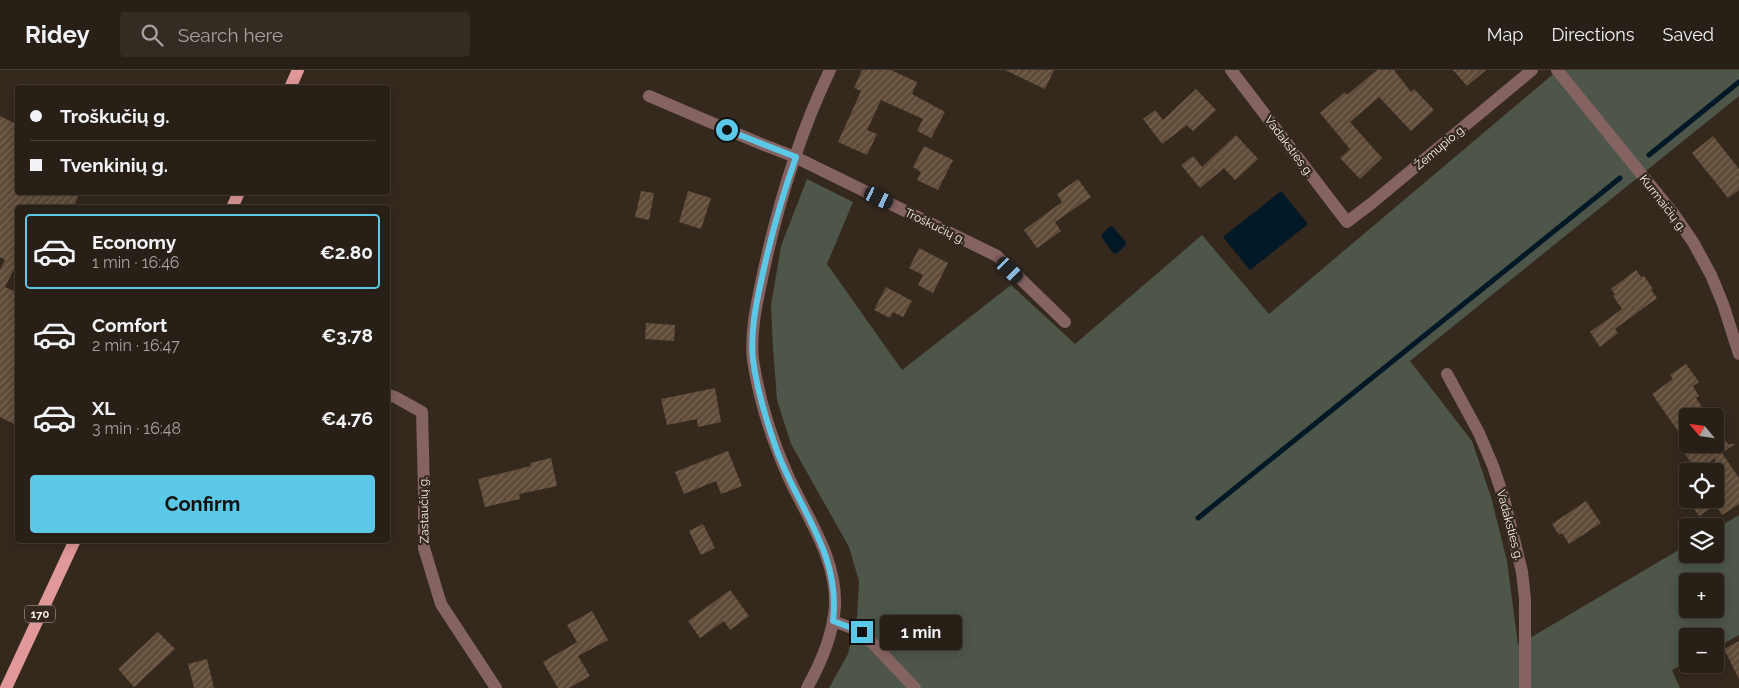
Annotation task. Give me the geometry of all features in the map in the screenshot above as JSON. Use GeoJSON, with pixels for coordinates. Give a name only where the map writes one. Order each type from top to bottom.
{"type":"FeatureCollection","features":[{"type":"Feature","properties":{"kind":"main road"},"geometry":{"type":"LineString","coordinates":[[291,85],[298,70]]}},
{"type":"Feature","properties":{"kind":"main road","name":"170"},"geometry":{"type":"LineString","coordinates":[[6,688],[74,543]]}},
{"type":"Feature","properties":{"kind":"street"},"geometry":{"type":"LineString","coordinates":[[807,688],[830,637],[835,606],[834,583],[829,562],[820,539],[778,453],[766,416],[753,359],[753,328],[768,247],[782,196],[810,117],[830,70]]}},
{"type":"Feature","properties":{"kind":"street","name":"Vadaksties g."},"geometry":{"type":"LineString","coordinates":[[1232,70],[1347,222]]}},
{"type":"Feature","properties":{"kind":"street","name":"Žemupio g."},"geometry":{"type":"LineString","coordinates":[[1347,222],[1532,70]]}},
{"type":"Feature","properties":{"kind":"street","name":"Kurmaičių g."},"geometry":{"type":"LineString","coordinates":[[1557,70],[1673,213],[1693,242],[1711,275],[1723,304],[1739,354]]}},
{"type":"Feature","properties":{"kind":"street","name":"Troškučių g."},"geometry":{"type":"LineString","coordinates":[[648,96],[796,157],[996,256],[1065,322]]}},
{"type":"Feature","properties":{"kind":"street","name":"Vadaksties g."},"geometry":{"type":"LineString","coordinates":[[1447,374],[1486,449],[1504,499],[1514,538],[1522,572],[1525,599],[1525,688]]}},
{"type":"Feature","properties":{"kind":"street","name":"Zastaučių g."},"geometry":{"type":"LineString","coordinates":[[390,396],[422,412],[424,548],[440,604],[496,688]]}},
{"type":"Feature","properties":{"kind":"street"},"geometry":{"type":"LineString","coordinates":[[833,621],[862,632],[915,688]]}},
{"type":"Feature","properties":{"kind":"green space"},"geometry":{"type":"Polygon","coordinates":[[[1558,70],[1739,70],[1739,96],[1410,361],[1472,441],[1491,497],[1507,561],[1518,645],[1679,550],[1679,563],[1724,563],[1724,524],[1739,515],[1739,635],[1724,643],[1724,628],[1679,628],[1679,666],[1672,670],[1680,688],[829,688],[848,654],[857,617],[859,581],[849,547],[791,444],[777,400],[771,305],[781,246],[807,179],[853,202],[827,264],[902,370],[1011,285],[1075,344],[1202,235],[1269,314],[1558,70]]]}},
{"type":"Feature","properties":{"kind":"water"},"geometry":{"type":"Polygon","coordinates":[[[1281,191],[1308,224],[1250,270],[1223,237],[1281,191]]]}},
{"type":"Feature","properties":{"kind":"water"},"geometry":{"type":"Polygon","coordinates":[[[1112,226],[1126,242],[1125,246],[1116,254],[1112,252],[1101,236],[1112,226]]]}},
{"type":"Feature","properties":{"kind":"building"},"geometry":{"type":"Polygon","coordinates":[[[862,70],[891,70],[917,82],[912,94],[945,112],[931,138],[917,131],[923,119],[881,100],[867,130],[877,134],[867,155],[838,142],[861,91],[854,88],[862,70]]]}},
{"type":"Feature","properties":{"kind":"building"},"geometry":{"type":"Polygon","coordinates":[[[1005,70],[1054,70],[1045,89],[1005,70]]]}},
{"type":"Feature","properties":{"kind":"building"},"geometry":{"type":"Polygon","coordinates":[[[1377,70],[1394,70],[1411,92],[1414,89],[1434,110],[1411,131],[1379,97],[1350,122],[1382,158],[1360,179],[1340,158],[1350,149],[1320,113],[1345,92],[1347,95],[1377,70]]]}},
{"type":"Feature","properties":{"kind":"building"},"geometry":{"type":"Polygon","coordinates":[[[1453,70],[1486,70],[1467,86],[1453,70]]]}},
{"type":"Feature","properties":{"kind":"building"},"geometry":{"type":"Polygon","coordinates":[[[1196,89],[1216,110],[1193,131],[1187,125],[1162,144],[1143,119],[1155,110],[1163,120],[1196,89]]]}},
{"type":"Feature","properties":{"kind":"building"},"geometry":{"type":"Polygon","coordinates":[[[0,116],[15,124],[15,195],[79,195],[74,205],[15,205],[15,267],[5,287],[15,292],[15,424],[0,417],[0,270],[5,260],[0,257],[0,116]]]}},
{"type":"Feature","properties":{"kind":"building"},"geometry":{"type":"Polygon","coordinates":[[[1236,135],[1258,159],[1235,180],[1224,168],[1200,188],[1181,165],[1193,156],[1202,167],[1236,135]]]}},
{"type":"Feature","properties":{"kind":"building"},"geometry":{"type":"Polygon","coordinates":[[[1713,136],[1739,169],[1739,190],[1728,198],[1692,153],[1713,136]]]}},
{"type":"Feature","properties":{"kind":"building"},"geometry":{"type":"Polygon","coordinates":[[[924,146],[953,160],[938,190],[917,180],[921,172],[913,167],[924,146]]]}},
{"type":"Feature","properties":{"kind":"building"},"geometry":{"type":"Polygon","coordinates":[[[1078,179],[1091,197],[1055,222],[1061,231],[1037,248],[1024,230],[1062,202],[1057,194],[1078,179]]]}},
{"type":"Feature","properties":{"kind":"building"},"geometry":{"type":"Polygon","coordinates":[[[641,191],[654,193],[649,220],[635,217],[641,191]]]}},
{"type":"Feature","properties":{"kind":"building"},"geometry":{"type":"Polygon","coordinates":[[[688,191],[711,198],[701,229],[679,222],[688,191]]]}},
{"type":"Feature","properties":{"kind":"building"},"geometry":{"type":"Polygon","coordinates":[[[919,248],[948,263],[933,293],[918,285],[923,275],[909,268],[919,248]]]}},
{"type":"Feature","properties":{"kind":"building"},"geometry":{"type":"Polygon","coordinates":[[[1636,270],[1641,277],[1644,276],[1657,298],[1615,329],[1618,333],[1600,347],[1590,332],[1622,309],[1613,296],[1615,294],[1611,289],[1636,270]]]}},
{"type":"Feature","properties":{"kind":"building"},"geometry":{"type":"Polygon","coordinates":[[[886,287],[912,301],[903,317],[893,312],[890,318],[874,310],[886,287]]]}},
{"type":"Feature","properties":{"kind":"building"},"geometry":{"type":"Polygon","coordinates":[[[646,323],[675,325],[674,341],[645,339],[646,323]]]}},
{"type":"Feature","properties":{"kind":"building"},"geometry":{"type":"Polygon","coordinates":[[[1686,364],[1699,382],[1693,386],[1699,396],[1696,398],[1703,408],[1679,408],[1679,433],[1652,394],[1673,379],[1670,375],[1686,364]]]}},
{"type":"Feature","properties":{"kind":"building"},"geometry":{"type":"Polygon","coordinates":[[[715,388],[721,422],[698,427],[697,419],[667,425],[661,399],[715,388]]]}},
{"type":"Feature","properties":{"kind":"building"},"geometry":{"type":"Polygon","coordinates":[[[1724,438],[1728,444],[1735,444],[1724,452],[1724,438]]]}},
{"type":"Feature","properties":{"kind":"building"},"geometry":{"type":"Polygon","coordinates":[[[728,451],[742,486],[721,494],[716,481],[684,494],[675,472],[728,451]]]}},
{"type":"Feature","properties":{"kind":"building"},"geometry":{"type":"Polygon","coordinates":[[[1684,453],[1722,453],[1739,478],[1739,504],[1722,515],[1718,508],[1724,508],[1724,463],[1715,463],[1715,458],[1708,463],[1691,463],[1684,453]]]}},
{"type":"Feature","properties":{"kind":"building"},"geometry":{"type":"Polygon","coordinates":[[[551,458],[557,486],[519,494],[520,499],[485,507],[478,479],[531,466],[530,463],[551,458]]]}},
{"type":"Feature","properties":{"kind":"building"},"geometry":{"type":"Polygon","coordinates":[[[1586,501],[1601,523],[1569,544],[1562,533],[1559,535],[1552,524],[1586,501]]]}},
{"type":"Feature","properties":{"kind":"building"},"geometry":{"type":"Polygon","coordinates":[[[1693,508],[1711,508],[1699,516],[1693,508]]]}},
{"type":"Feature","properties":{"kind":"building"},"geometry":{"type":"Polygon","coordinates":[[[703,524],[715,548],[701,555],[689,531],[703,524]]]}},
{"type":"Feature","properties":{"kind":"building"},"geometry":{"type":"Polygon","coordinates":[[[730,590],[749,616],[730,630],[724,621],[700,638],[688,621],[730,590]]]}},
{"type":"Feature","properties":{"kind":"building"},"geometry":{"type":"Polygon","coordinates":[[[592,611],[608,640],[578,656],[590,676],[569,688],[558,688],[543,662],[577,642],[567,625],[592,611]]]}},
{"type":"Feature","properties":{"kind":"building"},"geometry":{"type":"Polygon","coordinates":[[[158,632],[175,649],[134,687],[118,669],[158,632]]]}},
{"type":"Feature","properties":{"kind":"building"},"geometry":{"type":"Polygon","coordinates":[[[1739,641],[1739,679],[1724,649],[1739,641]]]}},
{"type":"Feature","properties":{"kind":"building"},"geometry":{"type":"Polygon","coordinates":[[[207,659],[214,688],[194,688],[188,664],[207,659]]]}},
{"type":"Feature","properties":{"kind":"waterway"},"geometry":{"type":"LineString","coordinates":[[1649,155],[1739,82]]}},
{"type":"Feature","properties":{"kind":"waterway"},"geometry":{"type":"LineString","coordinates":[[1198,518],[1620,178]]}},
{"type":"Feature","properties":{"kind":"route"},"geometry":{"type":"LineString","coordinates":[[727,130],[796,157],[782,196],[768,247],[753,328],[753,359],[768,424],[778,453],[820,539],[829,562],[834,583],[835,606],[833,621],[862,632]]}}]}
